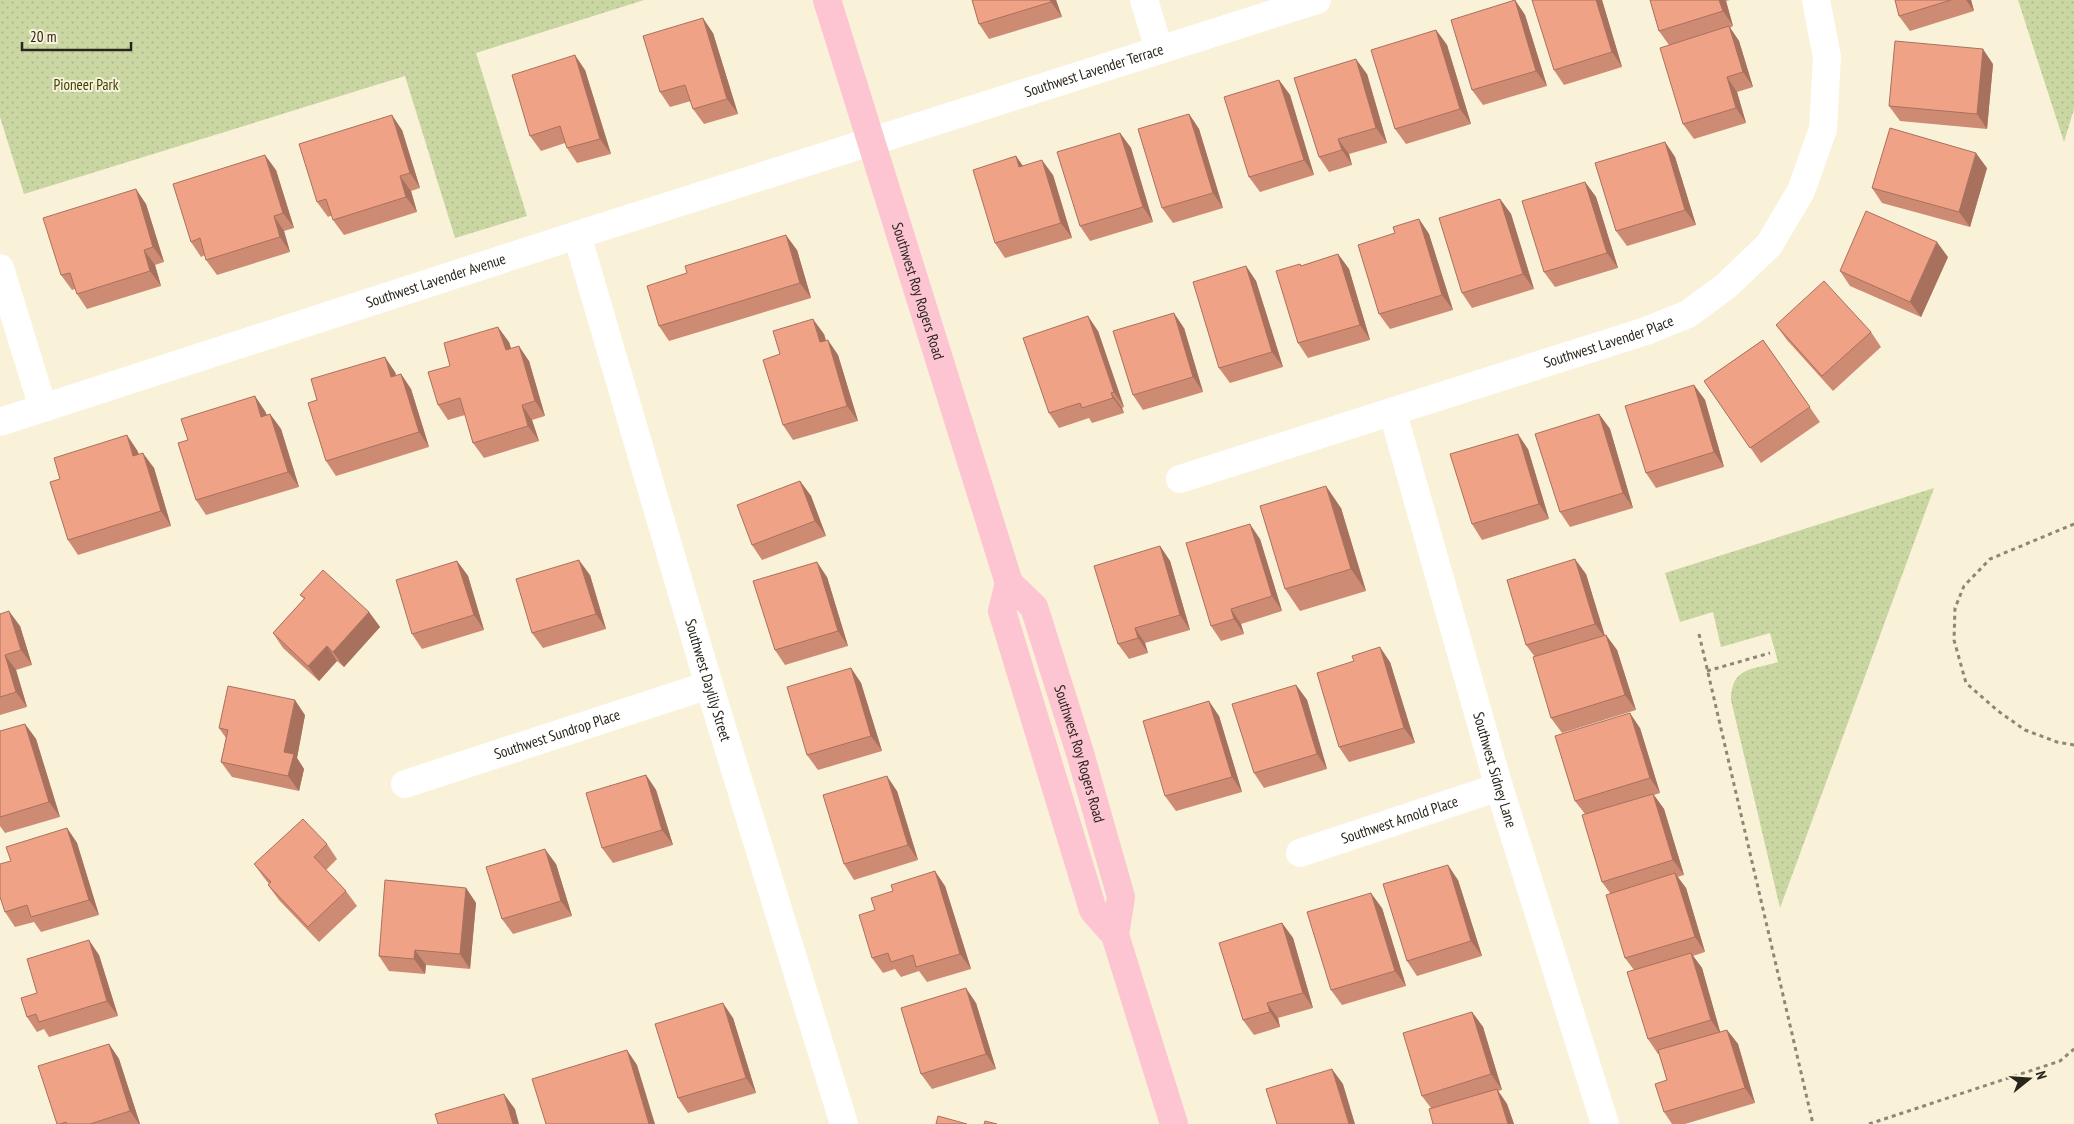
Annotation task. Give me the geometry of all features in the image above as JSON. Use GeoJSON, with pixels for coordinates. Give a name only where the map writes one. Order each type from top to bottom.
{"type":"FeatureCollection","features":[{"type":"Feature","properties":{"kind":"main road","name":"Southwest Roy Rogers Road"},"geometry":{"type":"LineString","coordinates":[[827,0],[1009,583],[1034,607],[1080,753],[1122,897],[1115,935],[1174,1124]]}},
{"type":"Feature","properties":{"kind":"street"},"geometry":{"type":"LineString","coordinates":[[1144,0],[1159,49]]}},
{"type":"Feature","properties":{"kind":"street","name":"Southwest Lavender Terrace"},"geometry":{"type":"LineString","coordinates":[[872,143],[1159,49],[1317,0]]}},
{"type":"Feature","properties":{"kind":"street","name":"Southwest Lavender Place"},"geometry":{"type":"LineString","coordinates":[[1180,480],[1646,331],[1688,314],[1726,286],[1769,245],[1801,191],[1823,129],[1827,57],[1816,0]]}},
{"type":"Feature","properties":{"kind":"street","name":"Southwest Lavender Avenue"},"geometry":{"type":"LineString","coordinates":[[0,422],[577,235],[872,143]]}},
{"type":"Feature","properties":{"kind":"street","name":"Southwest Daylily Street"},"geometry":{"type":"LineString","coordinates":[[577,235],[709,685],[844,1124]]}},
{"type":"Feature","properties":{"kind":"street"},"geometry":{"type":"LineString","coordinates":[[0,268],[43,408]]}},
{"type":"Feature","properties":{"kind":"street","name":"Southwest Sidney Lane"},"geometry":{"type":"LineString","coordinates":[[1393,413],[1500,787],[1605,1124]]}},
{"type":"Feature","properties":{"kind":"street","name":"Southwest Sundrop Place"},"geometry":{"type":"LineString","coordinates":[[405,784],[709,685]]}},
{"type":"Feature","properties":{"kind":"street","name":"Southwest Arnold Place"},"geometry":{"type":"LineString","coordinates":[[1300,852],[1500,787]]}},
{"type":"Feature","properties":{"kind":"path"},"geometry":{"type":"LineString","coordinates":[[2074,524],[1990,559],[1964,586],[1955,608],[1954,640],[1966,683],[1998,711],[2025,730],[2057,742],[2074,745]]}},
{"type":"Feature","properties":{"kind":"path"},"geometry":{"type":"LineString","coordinates":[[1699,634],[1813,1124]]}},
{"type":"Feature","properties":{"kind":"path"},"geometry":{"type":"LineString","coordinates":[[1707,671],[1770,652]]}},
{"type":"Feature","properties":{"kind":"path"},"geometry":{"type":"LineString","coordinates":[[1869,1124],[2060,1060],[2074,1049]]}},
{"type":"Feature","properties":{"kind":"green space","name":"Pioneer Park"},"geometry":{"type":"Polygon","coordinates":[[[0,0],[644,0],[476,53],[527,216],[455,238],[405,76],[24,194],[0,117],[0,0]]]}},
{"type":"Feature","properties":{"kind":"green space"},"geometry":{"type":"Polygon","coordinates":[[[2018,0],[2074,0],[2074,109],[2064,142],[2018,0]]]}},
{"type":"Feature","properties":{"kind":"green space"},"geometry":{"type":"Polygon","coordinates":[[[1934,488],[1780,908],[1731,700],[1732,689],[1739,676],[1752,669],[1778,662],[1770,633],[1721,647],[1713,612],[1680,622],[1665,573],[1934,488]]]}},
{"type":"Feature","properties":{"kind":"building"},"geometry":{"type":"Polygon","coordinates":[[[972,0],[1050,0],[1051,2],[979,24],[972,0]]]}},
{"type":"Feature","properties":{"kind":"building"},"geometry":{"type":"Polygon","coordinates":[[[1515,0],[1536,71],[1472,90],[1451,20],[1515,0]]]}},
{"type":"Feature","properties":{"kind":"building"},"geometry":{"type":"Polygon","coordinates":[[[1532,0],[1596,0],[1612,52],[1554,70],[1532,0]]]}},
{"type":"Feature","properties":{"kind":"building"},"geometry":{"type":"Polygon","coordinates":[[[1650,0],[1719,0],[1723,11],[1659,31],[1650,0]]]}},
{"type":"Feature","properties":{"kind":"building"},"geometry":{"type":"Polygon","coordinates":[[[1895,0],[1951,0],[1899,16],[1895,0]]]}},
{"type":"Feature","properties":{"kind":"building"},"geometry":{"type":"Polygon","coordinates":[[[703,18],[727,99],[693,109],[685,85],[660,92],[643,36],[703,18]]]}},
{"type":"Feature","properties":{"kind":"building"},"geometry":{"type":"Polygon","coordinates":[[[1729,26],[1743,72],[1727,77],[1736,108],[1683,124],[1660,48],[1729,26]]]}},
{"type":"Feature","properties":{"kind":"building"},"geometry":{"type":"Polygon","coordinates":[[[1436,30],[1460,109],[1395,129],[1371,50],[1436,30]]]}},
{"type":"Feature","properties":{"kind":"building"},"geometry":{"type":"Polygon","coordinates":[[[1895,41],[1983,49],[1977,114],[1889,106],[1895,41]]]}},
{"type":"Feature","properties":{"kind":"building"},"geometry":{"type":"Polygon","coordinates":[[[575,55],[600,139],[567,148],[560,126],[530,136],[512,75],[575,55]]]}},
{"type":"Feature","properties":{"kind":"building"},"geometry":{"type":"Polygon","coordinates":[[[1356,59],[1376,128],[1338,139],[1342,150],[1319,157],[1294,78],[1356,59]]]}},
{"type":"Feature","properties":{"kind":"building"},"geometry":{"type":"Polygon","coordinates":[[[1279,80],[1304,160],[1249,177],[1224,97],[1279,80]]]}},
{"type":"Feature","properties":{"kind":"building"},"geometry":{"type":"Polygon","coordinates":[[[1189,114],[1213,193],[1162,208],[1138,129],[1189,114]]]}},
{"type":"Feature","properties":{"kind":"building"},"geometry":{"type":"Polygon","coordinates":[[[392,115],[410,173],[400,176],[406,197],[333,220],[326,199],[317,202],[299,144],[392,115]]]}},
{"type":"Feature","properties":{"kind":"building"},"geometry":{"type":"Polygon","coordinates":[[[1890,128],[1976,153],[1959,212],[1872,188],[1890,128]]]}},
{"type":"Feature","properties":{"kind":"building"},"geometry":{"type":"Polygon","coordinates":[[[1120,133],[1143,207],[1080,226],[1057,152],[1120,133]]]}},
{"type":"Feature","properties":{"kind":"building"},"geometry":{"type":"Polygon","coordinates":[[[1665,142],[1685,210],[1616,231],[1595,163],[1665,142]]]}},
{"type":"Feature","properties":{"kind":"building"},"geometry":{"type":"Polygon","coordinates":[[[265,155],[283,213],[274,216],[280,237],[206,260],[200,238],[191,242],[173,184],[265,155]]]}},
{"type":"Feature","properties":{"kind":"building"},"geometry":{"type":"Polygon","coordinates":[[[1016,156],[1019,167],[1042,160],[1061,223],[995,243],[973,170],[1016,156]]]}},
{"type":"Feature","properties":{"kind":"building"},"geometry":{"type":"Polygon","coordinates":[[[1585,182],[1607,253],[1544,272],[1522,201],[1585,182]]]}},
{"type":"Feature","properties":{"kind":"building"},"geometry":{"type":"Polygon","coordinates":[[[136,189],[153,247],[144,250],[150,271],[77,294],[70,273],[61,275],[43,218],[136,189]]]}},
{"type":"Feature","properties":{"kind":"building"},"geometry":{"type":"Polygon","coordinates":[[[1500,199],[1523,274],[1462,293],[1439,218],[1500,199]]]}},
{"type":"Feature","properties":{"kind":"building"},"geometry":{"type":"Polygon","coordinates":[[[1866,211],[1937,242],[1910,302],[1840,271],[1866,211]]]}},
{"type":"Feature","properties":{"kind":"building"},"geometry":{"type":"Polygon","coordinates":[[[1419,219],[1442,295],[1379,314],[1358,245],[1395,233],[1393,227],[1419,219]]]}},
{"type":"Feature","properties":{"kind":"building"},"geometry":{"type":"Polygon","coordinates":[[[786,235],[800,283],[659,326],[647,286],[687,273],[685,266],[786,235]]]}},
{"type":"Feature","properties":{"kind":"building"},"geometry":{"type":"Polygon","coordinates":[[[1338,254],[1360,325],[1298,343],[1276,271],[1300,264],[1301,266],[1338,254]]]}},
{"type":"Feature","properties":{"kind":"building"},"geometry":{"type":"Polygon","coordinates":[[[1246,266],[1272,352],[1219,368],[1193,282],[1246,266]]]}},
{"type":"Feature","properties":{"kind":"building"},"geometry":{"type":"Polygon","coordinates":[[[1824,281],[1871,332],[1822,376],[1776,325],[1824,281]]]}},
{"type":"Feature","properties":{"kind":"building"},"geometry":{"type":"Polygon","coordinates":[[[1174,313],[1193,377],[1133,395],[1113,331],[1174,313]]]}},
{"type":"Feature","properties":{"kind":"building"},"geometry":{"type":"Polygon","coordinates":[[[1088,316],[1114,392],[1111,393],[1113,398],[1082,408],[1080,403],[1049,413],[1023,338],[1088,316]]]}},
{"type":"Feature","properties":{"kind":"building"},"geometry":{"type":"Polygon","coordinates":[[[813,319],[820,342],[828,340],[847,406],[783,425],[763,360],[780,354],[773,331],[813,319]]]}},
{"type":"Feature","properties":{"kind":"building"},"geometry":{"type":"Polygon","coordinates":[[[498,327],[506,350],[519,346],[535,401],[522,405],[528,426],[473,443],[460,398],[438,405],[428,372],[450,366],[444,343],[498,327]]]}},
{"type":"Feature","properties":{"kind":"building"},"geometry":{"type":"Polygon","coordinates":[[[1763,340],[1810,407],[1750,448],[1704,381],[1763,340]]]}},
{"type":"Feature","properties":{"kind":"building"},"geometry":{"type":"Polygon","coordinates":[[[385,357],[391,377],[401,374],[419,432],[326,461],[308,403],[317,400],[311,379],[385,357]]]}},
{"type":"Feature","properties":{"kind":"building"},"geometry":{"type":"Polygon","coordinates":[[[1694,385],[1714,452],[1646,473],[1625,406],[1694,385]]]}},
{"type":"Feature","properties":{"kind":"building"},"geometry":{"type":"Polygon","coordinates":[[[255,396],[261,417],[270,414],[288,472],[196,500],[178,443],[188,440],[181,419],[255,396]]]}},
{"type":"Feature","properties":{"kind":"building"},"geometry":{"type":"Polygon","coordinates":[[[1599,414],[1623,493],[1560,512],[1535,434],[1599,414]]]}},
{"type":"Feature","properties":{"kind":"building"},"geometry":{"type":"Polygon","coordinates":[[[1518,434],[1539,504],[1472,524],[1450,454],[1518,434]]]}},
{"type":"Feature","properties":{"kind":"building"},"geometry":{"type":"Polygon","coordinates":[[[127,435],[133,456],[143,453],[161,511],[68,540],[50,482],[60,479],[54,458],[127,435]]]}},
{"type":"Feature","properties":{"kind":"building"},"geometry":{"type":"Polygon","coordinates":[[[800,481],[815,521],[752,545],[737,505],[800,481]]]}},
{"type":"Feature","properties":{"kind":"building"},"geometry":{"type":"Polygon","coordinates":[[[1326,486],[1351,569],[1285,589],[1260,506],[1326,486]]]}},
{"type":"Feature","properties":{"kind":"building"},"geometry":{"type":"Polygon","coordinates":[[[1250,524],[1272,596],[1231,609],[1234,619],[1211,626],[1186,543],[1250,524]]]}},
{"type":"Feature","properties":{"kind":"building"},"geometry":{"type":"Polygon","coordinates":[[[1160,546],[1180,615],[1135,628],[1138,638],[1118,644],[1094,566],[1160,546]]]}},
{"type":"Feature","properties":{"kind":"building"},"geometry":{"type":"Polygon","coordinates":[[[1575,559],[1595,624],[1526,645],[1507,580],[1575,559]]]}},
{"type":"Feature","properties":{"kind":"building"},"geometry":{"type":"Polygon","coordinates":[[[579,560],[596,614],[532,633],[516,579],[579,560]]]}},
{"type":"Feature","properties":{"kind":"building"},"geometry":{"type":"Polygon","coordinates":[[[457,561],[474,615],[412,634],[396,580],[457,561]]]}},
{"type":"Feature","properties":{"kind":"building"},"geometry":{"type":"Polygon","coordinates":[[[817,562],[838,631],[775,650],[753,581],[817,562]]]}},
{"type":"Feature","properties":{"kind":"building"},"geometry":{"type":"Polygon","coordinates":[[[323,570],[369,612],[333,652],[327,646],[308,666],[273,633],[305,598],[300,595],[323,570]]]}},
{"type":"Feature","properties":{"kind":"building"},"geometry":{"type":"Polygon","coordinates":[[[9,611],[21,650],[5,655],[16,692],[0,697],[0,614],[9,611]]]}},
{"type":"Feature","properties":{"kind":"building"},"geometry":{"type":"Polygon","coordinates":[[[1606,635],[1625,695],[1551,718],[1533,657],[1606,635]]]}},
{"type":"Feature","properties":{"kind":"building"},"geometry":{"type":"Polygon","coordinates":[[[1380,647],[1404,728],[1339,747],[1317,673],[1354,661],[1352,656],[1380,647]]]}},
{"type":"Feature","properties":{"kind":"building"},"geometry":{"type":"Polygon","coordinates":[[[851,668],[871,736],[807,755],[787,687],[851,668]]]}},
{"type":"Feature","properties":{"kind":"building"},"geometry":{"type":"Polygon","coordinates":[[[1296,685],[1317,754],[1254,773],[1232,704],[1296,685]]]}},
{"type":"Feature","properties":{"kind":"building"},"geometry":{"type":"Polygon","coordinates":[[[228,686],[295,700],[284,752],[294,754],[288,776],[221,762],[228,730],[219,728],[228,686]]]}},
{"type":"Feature","properties":{"kind":"building"},"geometry":{"type":"Polygon","coordinates":[[[1209,701],[1232,777],[1165,796],[1143,721],[1209,701]]]}},
{"type":"Feature","properties":{"kind":"building"},"geometry":{"type":"Polygon","coordinates":[[[1630,713],[1650,778],[1575,801],[1555,736],[1630,713]]]}},
{"type":"Feature","properties":{"kind":"building"},"geometry":{"type":"Polygon","coordinates":[[[25,724],[49,802],[0,817],[0,731],[25,724]]]}},
{"type":"Feature","properties":{"kind":"building"},"geometry":{"type":"Polygon","coordinates":[[[646,775],[662,830],[602,848],[586,793],[646,775]]]}},
{"type":"Feature","properties":{"kind":"building"},"geometry":{"type":"Polygon","coordinates":[[[887,776],[908,845],[844,864],[823,795],[887,776]]]}},
{"type":"Feature","properties":{"kind":"building"},"geometry":{"type":"Polygon","coordinates":[[[1653,794],[1673,860],[1602,882],[1582,815],[1653,794]]]}},
{"type":"Feature","properties":{"kind":"building"},"geometry":{"type":"Polygon","coordinates":[[[303,819],[327,844],[314,857],[346,891],[308,927],[268,885],[271,882],[254,864],[303,819]]]}},
{"type":"Feature","properties":{"kind":"building"},"geometry":{"type":"Polygon","coordinates":[[[67,828],[89,900],[31,917],[27,905],[5,912],[0,897],[0,864],[11,861],[6,847],[67,828]]]}},
{"type":"Feature","properties":{"kind":"building"},"geometry":{"type":"Polygon","coordinates":[[[545,849],[561,901],[502,919],[486,867],[545,849]]]}},
{"type":"Feature","properties":{"kind":"building"},"geometry":{"type":"Polygon","coordinates":[[[1448,865],[1471,941],[1407,961],[1383,884],[1448,865]]]}},
{"type":"Feature","properties":{"kind":"building"},"geometry":{"type":"Polygon","coordinates":[[[935,871],[960,954],[916,967],[913,955],[891,962],[888,953],[872,958],[859,915],[875,910],[871,898],[893,891],[891,885],[935,871]]]}},
{"type":"Feature","properties":{"kind":"building"},"geometry":{"type":"Polygon","coordinates":[[[1675,873],[1695,937],[1625,958],[1606,895],[1675,873]]]}},
{"type":"Feature","properties":{"kind":"building"},"geometry":{"type":"Polygon","coordinates":[[[385,880],[466,888],[460,954],[415,950],[414,959],[379,956],[385,880]]]}},
{"type":"Feature","properties":{"kind":"building"},"geometry":{"type":"Polygon","coordinates":[[[1371,893],[1395,971],[1331,990],[1307,912],[1371,893]]]}},
{"type":"Feature","properties":{"kind":"building"},"geometry":{"type":"Polygon","coordinates":[[[1282,923],[1303,993],[1267,1003],[1270,1012],[1243,1020],[1219,943],[1282,923]]]}},
{"type":"Feature","properties":{"kind":"building"},"geometry":{"type":"Polygon","coordinates":[[[89,940],[107,1001],[39,1022],[36,1014],[27,1017],[21,998],[37,993],[27,959],[89,940]]]}},
{"type":"Feature","properties":{"kind":"building"},"geometry":{"type":"Polygon","coordinates":[[[1691,953],[1711,1020],[1648,1039],[1627,972],[1691,953]]]}},
{"type":"Feature","properties":{"kind":"building"},"geometry":{"type":"Polygon","coordinates":[[[966,988],[986,1054],[921,1074],[901,1008],[966,988]]]}},
{"type":"Feature","properties":{"kind":"building"},"geometry":{"type":"Polygon","coordinates":[[[723,1003],[746,1078],[678,1098],[655,1024],[723,1003]]]}},
{"type":"Feature","properties":{"kind":"building"},"geometry":{"type":"Polygon","coordinates":[[[1472,1012],[1491,1074],[1422,1096],[1403,1033],[1472,1012]]]}},
{"type":"Feature","properties":{"kind":"building"},"geometry":{"type":"Polygon","coordinates":[[[1727,1030],[1745,1088],[1664,1112],[1655,1084],[1667,1080],[1658,1050],[1727,1030]]]}},
{"type":"Feature","properties":{"kind":"building"},"geometry":{"type":"Polygon","coordinates":[[[109,1044],[130,1111],[90,1124],[67,1124],[66,1122],[57,1124],[38,1066],[109,1044]]]}},
{"type":"Feature","properties":{"kind":"building"},"geometry":{"type":"Polygon","coordinates":[[[627,1050],[649,1124],[546,1124],[532,1079],[627,1050]]]}},
{"type":"Feature","properties":{"kind":"building"},"geometry":{"type":"Polygon","coordinates":[[[1332,1069],[1349,1124],[1277,1124],[1266,1089],[1332,1069]]]}},
{"type":"Feature","properties":{"kind":"building"},"geometry":{"type":"Polygon","coordinates":[[[1497,1089],[1508,1124],[1433,1124],[1429,1109],[1497,1089]]]}},
{"type":"Feature","properties":{"kind":"building"},"geometry":{"type":"Polygon","coordinates":[[[504,1094],[513,1124],[438,1124],[435,1114],[504,1094]]]}},
{"type":"Feature","properties":{"kind":"building"},"geometry":{"type":"Polygon","coordinates":[[[938,1116],[967,1124],[936,1124],[938,1116]]]}},
{"type":"Feature","properties":{"kind":"building"},"geometry":{"type":"Polygon","coordinates":[[[985,1121],[997,1124],[984,1124],[985,1121]]]}}]}
